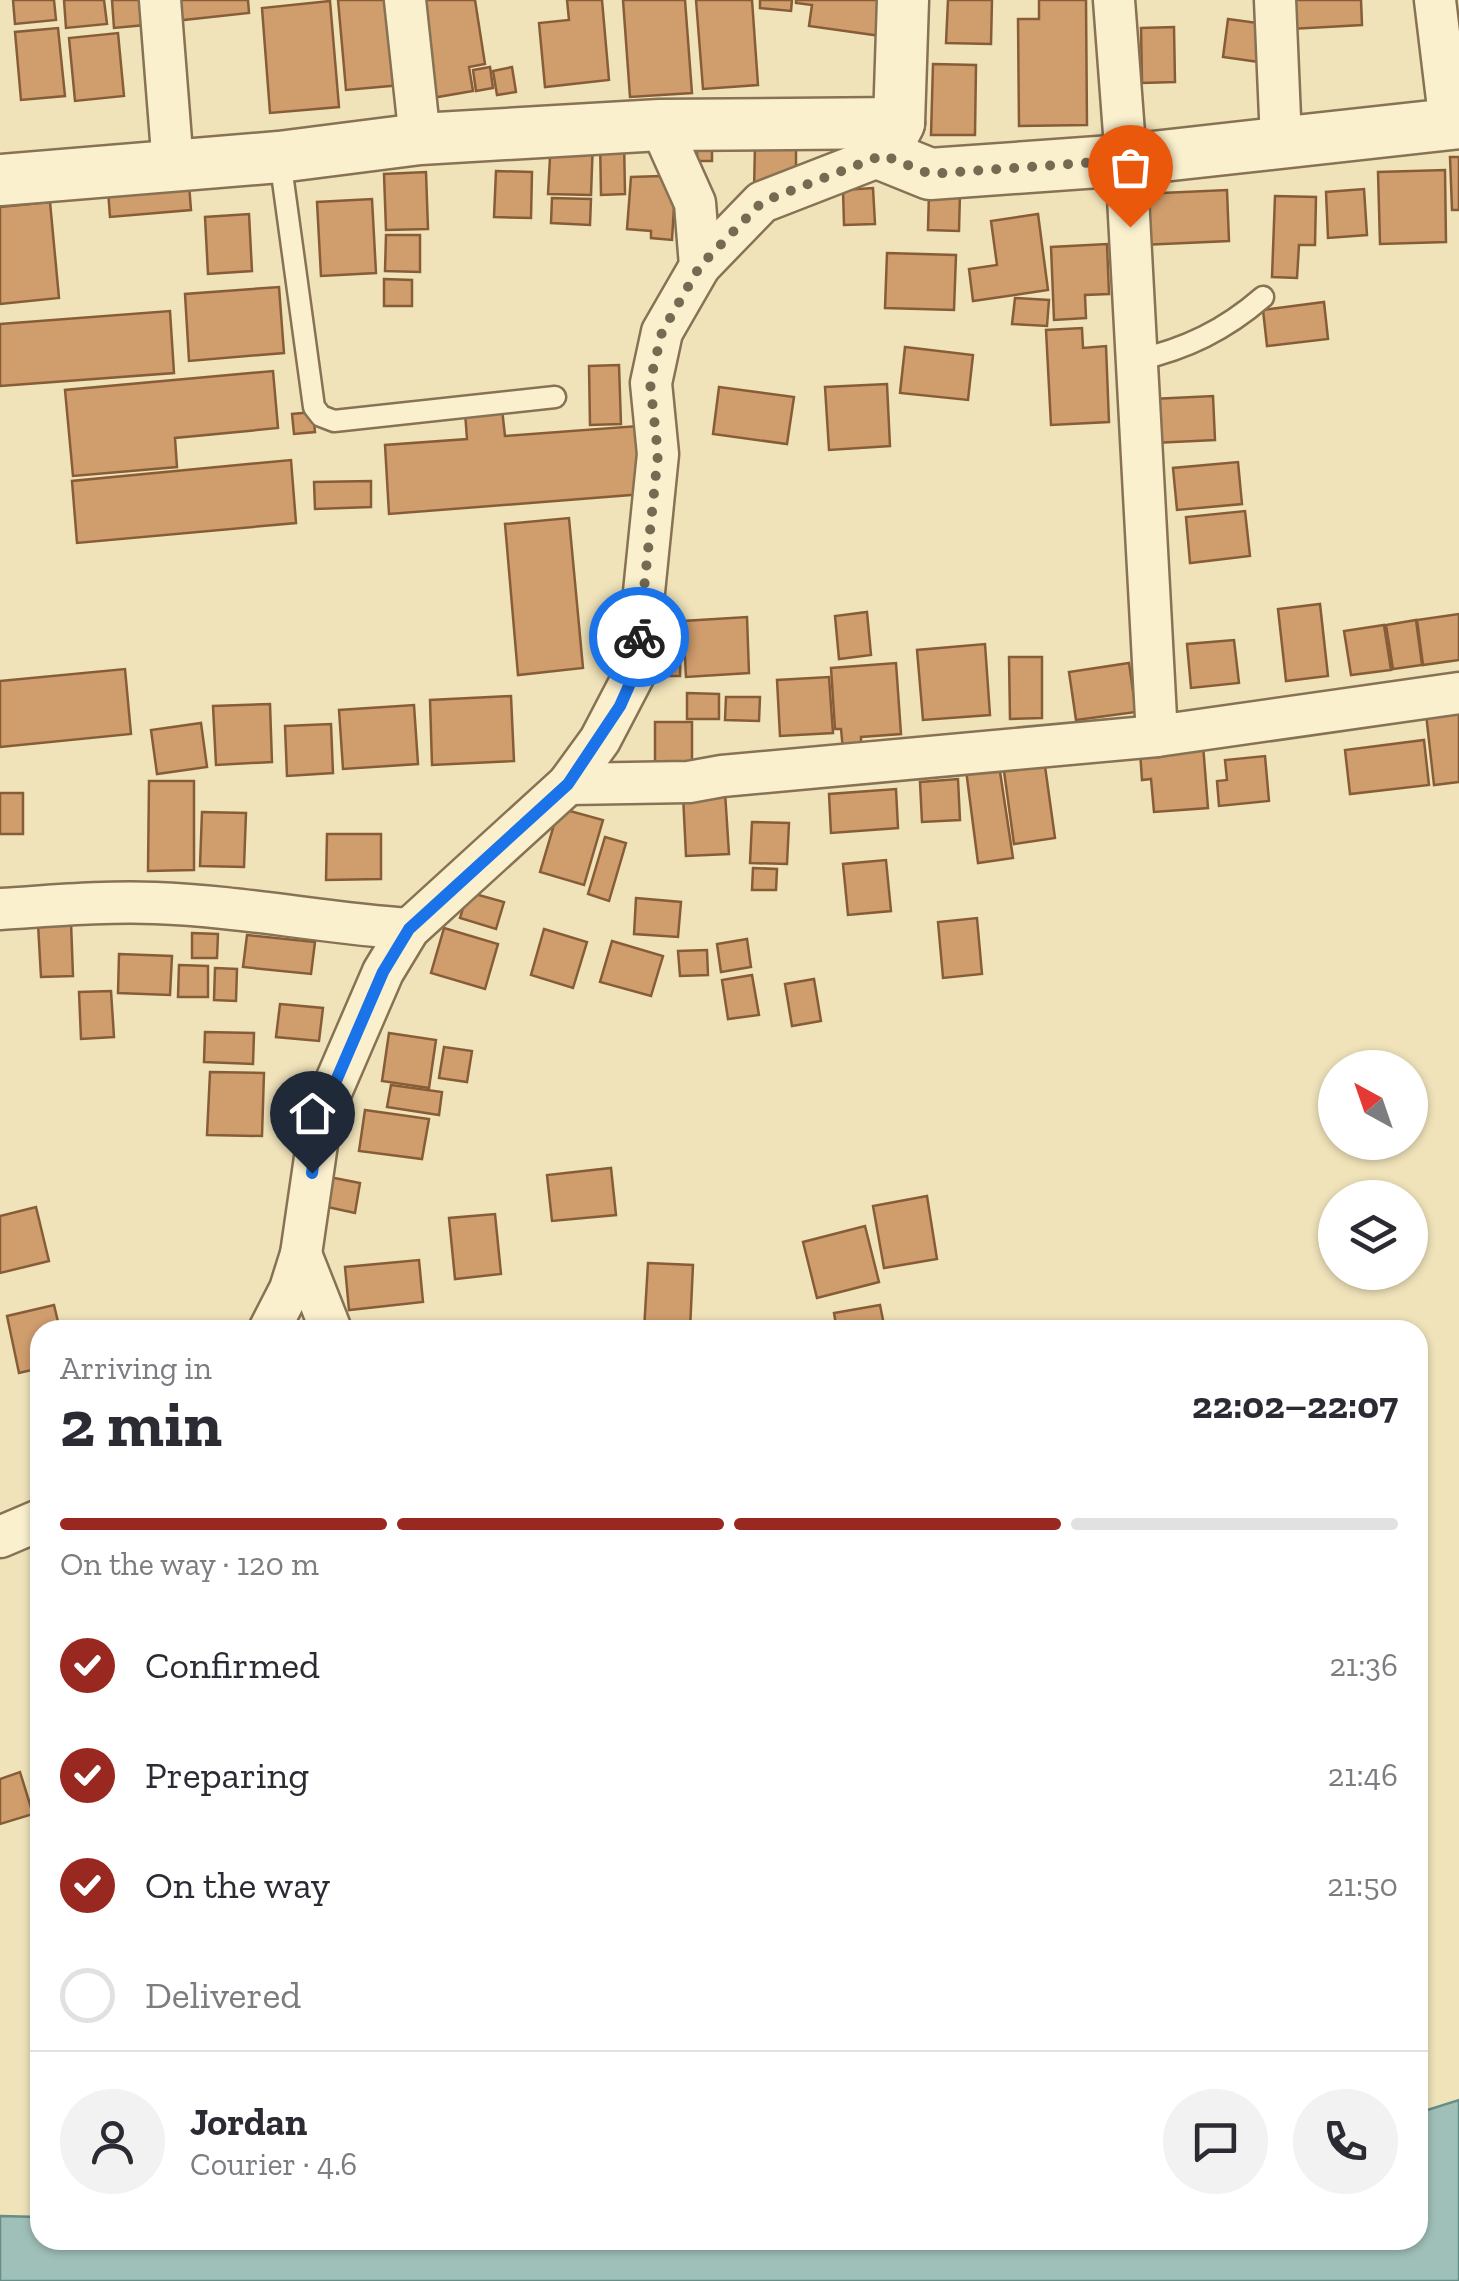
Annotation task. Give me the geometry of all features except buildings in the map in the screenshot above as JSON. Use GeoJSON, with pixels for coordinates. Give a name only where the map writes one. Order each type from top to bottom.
{"type":"FeatureCollection","features":[{"type":"Feature","properties":{"kind":"street"},"geometry":{"type":"LineString","coordinates":[[160,0],[173,166]]}},
{"type":"Feature","properties":{"kind":"street"},"geometry":{"type":"LineString","coordinates":[[405,0],[420,138]]}},
{"type":"Feature","properties":{"kind":"street"},"geometry":{"type":"LineString","coordinates":[[891,139],[904,0]]}},
{"type":"Feature","properties":{"kind":"street"},"geometry":{"type":"LineString","coordinates":[[1114,0],[1157,736]]}},
{"type":"Feature","properties":{"kind":"street"},"geometry":{"type":"LineString","coordinates":[[1275,0],[1281,141]]}},
{"type":"Feature","properties":{"kind":"street"},"geometry":{"type":"LineString","coordinates":[[0,180],[280,157],[420,138],[660,125],[891,139],[930,174],[1126,160],[1454,124],[1435,0]]}},
{"type":"Feature","properties":{"kind":"street"},"geometry":{"type":"LineString","coordinates":[[660,125],[695,203],[700,266]]}},
{"type":"Feature","properties":{"kind":"street"},"geometry":{"type":"LineString","coordinates":[[274,1320],[290,1289],[301,1254],[318,1130],[383,972],[409,929],[568,784],[600,740],[636,670],[658,454],[650,382],[662,332],[700,266],[762,202],[891,139]]}},
{"type":"Feature","properties":{"kind":"street"},"geometry":{"type":"LineString","coordinates":[[568,784],[689,782],[1157,736],[1459,693]]}},
{"type":"Feature","properties":{"kind":"street"},"geometry":{"type":"LineString","coordinates":[[0,910],[156,903],[222,907],[330,924],[409,929]]}},
{"type":"Feature","properties":{"kind":"street"},"geometry":{"type":"LineString","coordinates":[[301,1254],[327,1320]]}},
{"type":"Feature","properties":{"kind":"street"},"geometry":{"type":"LineString","coordinates":[[0,1538],[30,1524]]}},
{"type":"Feature","properties":{"kind":"lane"},"geometry":{"type":"LineString","coordinates":[[280,157],[314,406],[322,416],[334,421],[555,397]]}},
{"type":"Feature","properties":{"kind":"lane"},"geometry":{"type":"LineString","coordinates":[[1137,360],[1165,354],[1217,332],[1263,297]]}},
{"type":"Feature","properties":{"kind":"water"},"geometry":{"type":"Polygon","coordinates":[[[1459,2100],[1459,2281],[0,2281],[0,2216],[30,2217],[30,2250],[1428,2250],[1428,2110],[1459,2100]]]}},
{"type":"Feature","properties":{"kind":"way so far"},"geometry":{"type":"LineString","coordinates":[[639,637],[658,454],[650,382],[662,332],[700,266],[762,202],[883,155],[930,174],[1126,160],[1130,227]]}},
{"type":"Feature","properties":{"kind":"route"},"geometry":{"type":"LineString","coordinates":[[312,1173],[318,1130],[329,1097],[383,972],[409,929],[568,784],[620,706],[636,670],[639,637]]}}]}
